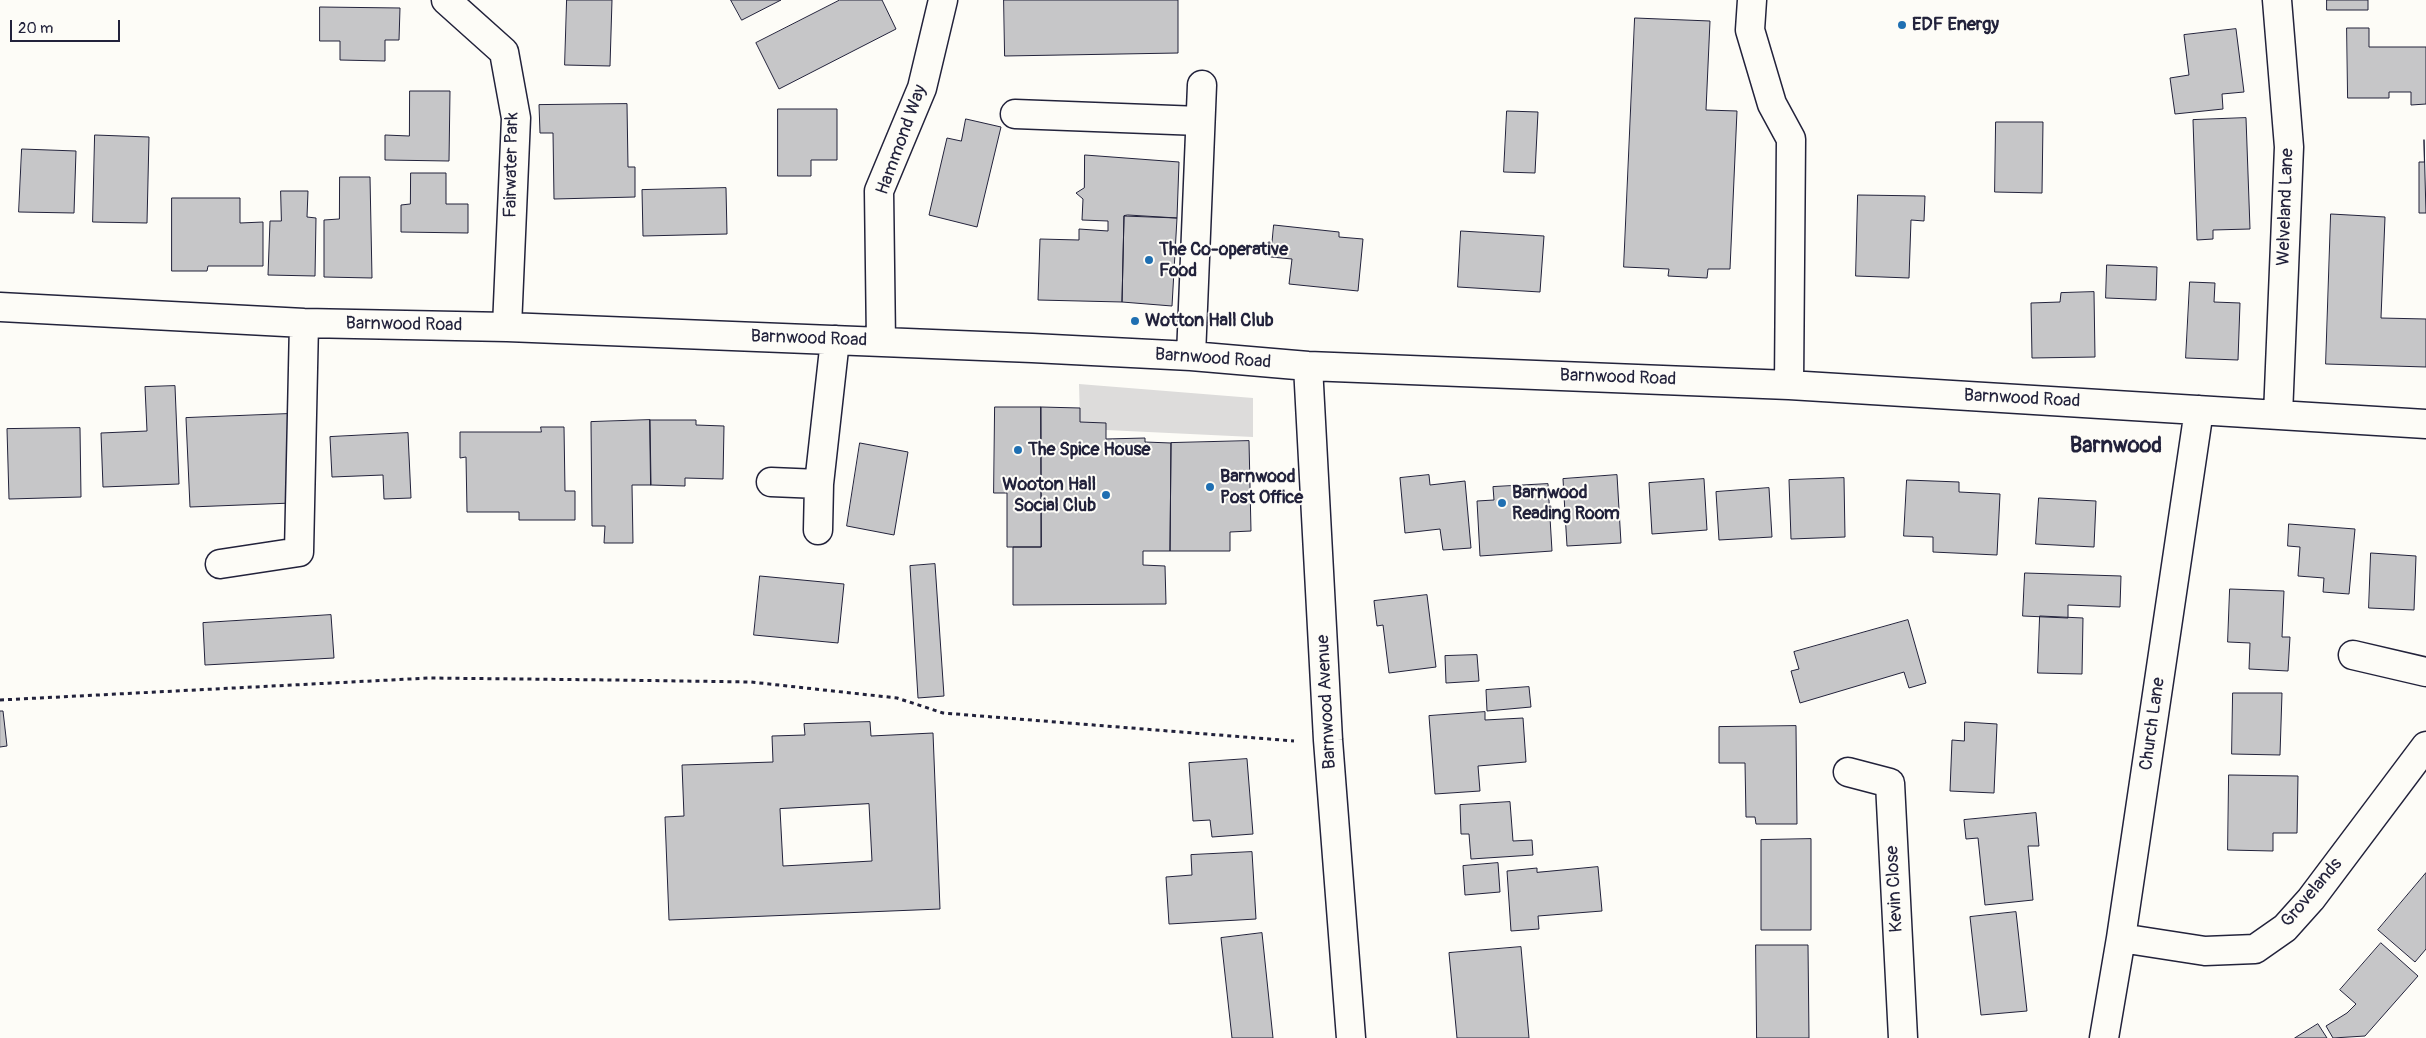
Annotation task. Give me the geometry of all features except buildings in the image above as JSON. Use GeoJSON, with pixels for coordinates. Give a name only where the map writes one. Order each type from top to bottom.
{"type":"FeatureCollection","features":[{"type":"Feature","properties":{"kind":"street","name":"Fairwater Park"},"geometry":{"type":"LineString","coordinates":[[446,0],[504,52],[506,62],[516,118],[506,327]]}},
{"type":"Feature","properties":{"kind":"street","name":"Hammond Way"},"geometry":{"type":"LineString","coordinates":[[881,342],[879,191],[922,88],[943,0]]}},
{"type":"Feature","properties":{"kind":"street"},"geometry":{"type":"LineString","coordinates":[[1752,0],[1750,30],[1772,104],[1791,138],[1789,385]]}},
{"type":"Feature","properties":{"kind":"street","name":"Welveland Lane"},"geometry":{"type":"LineString","coordinates":[[2277,0],[2289,147],[2278,415]]}},
{"type":"Feature","properties":{"kind":"street"},"geometry":{"type":"LineString","coordinates":[[1191,356],[1202,85]]}},
{"type":"Feature","properties":{"kind":"street"},"geometry":{"type":"LineString","coordinates":[[1015,114],[1200,121]]}},
{"type":"Feature","properties":{"kind":"street","name":"Barnwood Road"},"geometry":{"type":"LineString","coordinates":[[0,307],[304,323],[506,327],[1191,356],[1308,366],[1789,385],[2426,424]]}},
{"type":"Feature","properties":{"kind":"street"},"geometry":{"type":"LineString","coordinates":[[220,564],[299,552],[304,323]]}},
{"type":"Feature","properties":{"kind":"street"},"geometry":{"type":"LineString","coordinates":[[818,530],[819,484],[835,340]]}},
{"type":"Feature","properties":{"kind":"street","name":"Barnwood Avenue"},"geometry":{"type":"LineString","coordinates":[[1308,366],[1328,740],[1351,1038]]}},
{"type":"Feature","properties":{"kind":"street","name":"Church Lane"},"geometry":{"type":"LineString","coordinates":[[2104,1038],[2121,938],[2199,410]]}},
{"type":"Feature","properties":{"kind":"street"},"geometry":{"type":"LineString","coordinates":[[771,482],[819,484]]}},
{"type":"Feature","properties":{"kind":"street"},"geometry":{"type":"LineString","coordinates":[[2352,655],[2426,672]]}},
{"type":"Feature","properties":{"kind":"street","name":"Grovelands"},"geometry":{"type":"LineString","coordinates":[[2121,938],[2205,952],[2255,948],[2285,928],[2311,899],[2426,746]]}},
{"type":"Feature","properties":{"kind":"street","name":"Kevin Close"},"geometry":{"type":"LineString","coordinates":[[1848,772],[1890,783],[1903,1038]]}},
{"type":"Feature","properties":{"kind":"path"},"geometry":{"type":"LineString","coordinates":[[0,700],[429,678],[751,682],[897,698],[943,713],[1292,741],[1328,740]]}},
{"type":"Feature","properties":{"kind":"shaded area"},"geometry":{"type":"Polygon","coordinates":[[[1079,384],[1253,398],[1253,437],[1106,430],[1106,423],[1080,422],[1079,384]]]}},
{"type":"Feature","properties":{"kind":"place","name":"EDF Energy"},"geometry":{"type":"Point","coordinates":[1902,25]}},
{"type":"Feature","properties":{"kind":"place","name":"The Co-operative Food"},"geometry":{"type":"Point","coordinates":[1149,260]}},
{"type":"Feature","properties":{"kind":"place","name":"Wotton Hall Club"},"geometry":{"type":"Point","coordinates":[1135,321]}},
{"type":"Feature","properties":{"kind":"place","name":"The Spice House"},"geometry":{"type":"Point","coordinates":[1018,450]}},
{"type":"Feature","properties":{"kind":"place","name":"Barnwood Post Office"},"geometry":{"type":"Point","coordinates":[1210,487]}},
{"type":"Feature","properties":{"kind":"place","name":"Wooton Hall Social Club"},"geometry":{"type":"Point","coordinates":[1106,495]}},
{"type":"Feature","properties":{"kind":"place","name":"Barnwood Reading Room"},"geometry":{"type":"Point","coordinates":[1502,503]}},
{"type":"Feature","properties":{"kind":"district","name":"Barnwood"},"geometry":{"type":"Point","coordinates":[2116,446]}}]}
